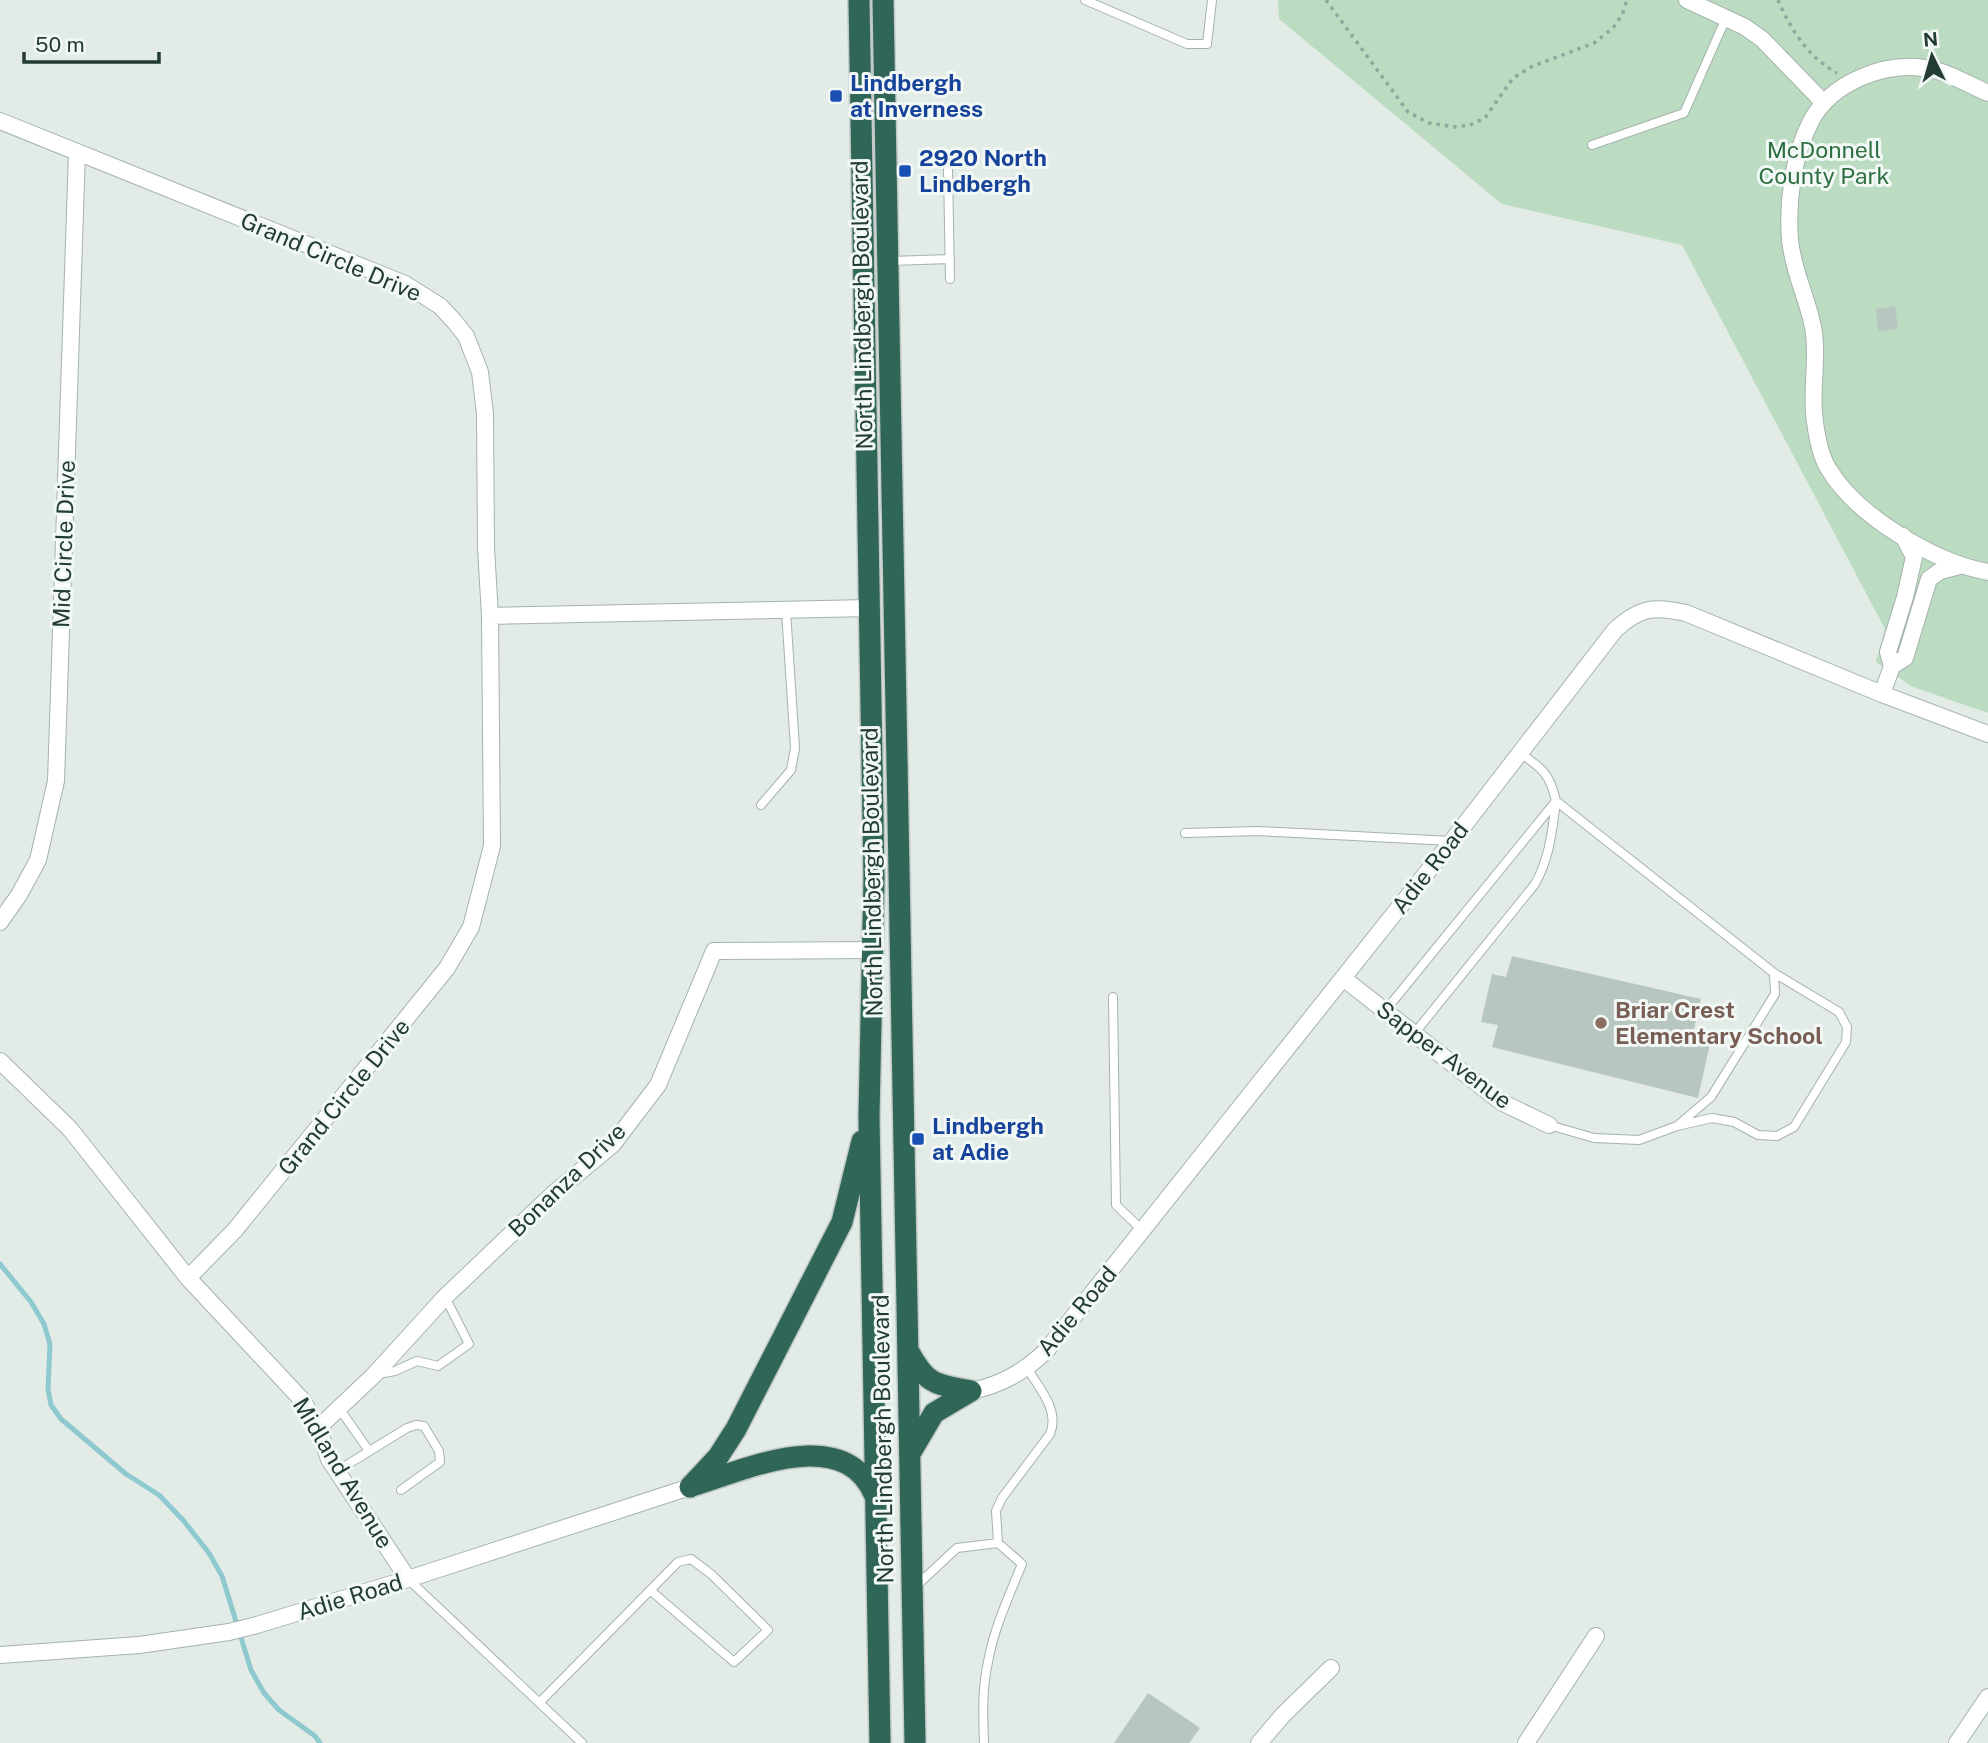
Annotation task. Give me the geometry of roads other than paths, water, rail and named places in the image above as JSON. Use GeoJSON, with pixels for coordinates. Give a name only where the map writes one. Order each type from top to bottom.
{"type":"FeatureCollection","features":[{"type":"Feature","properties":{"kind":"highway","name":"North Lindbergh Boulevard"},"geometry":{"type":"LineString","coordinates":[[859,0],[870,608],[873,950],[869,1116],[880,1743]]}},
{"type":"Feature","properties":{"kind":"highway","name":"North Lindbergh Boulevard"},"geometry":{"type":"LineString","coordinates":[[883,0],[915,1743]]}},
{"type":"Feature","properties":{"kind":"highway"},"geometry":{"type":"LineString","coordinates":[[690,1487],[718,1457],[736,1429],[842,1222],[869,1116]]}},
{"type":"Feature","properties":{"kind":"highway"},"geometry":{"type":"LineString","coordinates":[[908,1349],[919,1370],[934,1384],[971,1391]]}},
{"type":"Feature","properties":{"kind":"highway"},"geometry":{"type":"LineString","coordinates":[[910,1454],[934,1413],[971,1391]]}},
{"type":"Feature","properties":{"kind":"highway"},"geometry":{"type":"LineString","coordinates":[[690,1487],[781,1460],[810,1455],[836,1458],[852,1465],[869,1482],[876,1498]]}},
{"type":"Feature","properties":{"kind":"street"},"geometry":{"type":"LineString","coordinates":[[1688,0],[1762,39],[1824,103]]}},
{"type":"Feature","properties":{"kind":"street"},"geometry":{"type":"LineString","coordinates":[[1988,93],[1941,71],[1908,66],[1879,71],[1848,84],[1824,103],[1811,120],[1798,150],[1790,201],[1790,240],[1797,279],[1814,328],[1814,418],[1818,442],[1827,467],[1852,500],[1881,524],[1959,566],[1988,572]]}},
{"type":"Feature","properties":{"kind":"street","name":"Grand Circle Drive"},"geometry":{"type":"LineString","coordinates":[[0,121],[405,285],[440,306],[454,321],[466,336],[480,372],[485,414],[492,846],[471,927],[447,968],[404,1024],[235,1230],[188,1278]]}},
{"type":"Feature","properties":{"kind":"street","name":"Mid Circle Drive"},"geometry":{"type":"LineString","coordinates":[[0,922],[38,860],[56,781],[77,152]]}},
{"type":"Feature","properties":{"kind":"street"},"geometry":{"type":"LineString","coordinates":[[1882,694],[1892,666],[1888,652],[1914,558],[1903,536]]}},
{"type":"Feature","properties":{"kind":"street"},"geometry":{"type":"LineString","coordinates":[[1892,666],[1905,658],[1929,579],[1940,570],[1959,566]]}},
{"type":"Feature","properties":{"kind":"street"},"geometry":{"type":"LineString","coordinates":[[490,616],[870,608]]}},
{"type":"Feature","properties":{"kind":"street","name":"Adie Road"},"geometry":{"type":"LineString","coordinates":[[971,1391],[1002,1383],[1027,1368],[1047,1350],[1452,841],[1615,630],[1636,612],[1654,608],[1686,613],[1882,694],[1988,734]]}},
{"type":"Feature","properties":{"kind":"street","name":"Bonanza Drive"},"geometry":{"type":"LineString","coordinates":[[318,1428],[374,1375],[445,1297],[613,1144],[658,1085],[715,951],[873,950]]}},
{"type":"Feature","properties":{"kind":"street","name":"Sapper Avenue"},"geometry":{"type":"LineString","coordinates":[[1343,978],[1501,1102],[1549,1125]]}},
{"type":"Feature","properties":{"kind":"street"},"geometry":{"type":"LineString","coordinates":[[0,1061],[70,1129],[188,1278]]}},
{"type":"Feature","properties":{"kind":"street","name":"Midland Avenue"},"geometry":{"type":"LineString","coordinates":[[188,1278],[303,1401],[318,1428],[329,1459],[408,1579]]}},
{"type":"Feature","properties":{"kind":"street","name":"Adie Road"},"geometry":{"type":"LineString","coordinates":[[0,1655],[139,1645],[229,1632],[408,1579],[690,1487]]}},
{"type":"Feature","properties":{"kind":"street"},"geometry":{"type":"LineString","coordinates":[[1526,1743],[1596,1636]]}},
{"type":"Feature","properties":{"kind":"street"},"geometry":{"type":"LineString","coordinates":[[1259,1743],[1331,1668]]}},
{"type":"Feature","properties":{"kind":"street"},"geometry":{"type":"LineString","coordinates":[[1957,1743],[1988,1697]]}},
{"type":"Feature","properties":{"kind":"lane"},"geometry":{"type":"LineString","coordinates":[[1084,0],[1187,44],[1207,44],[1212,0]]}},
{"type":"Feature","properties":{"kind":"lane"},"geometry":{"type":"LineString","coordinates":[[1592,145],[1684,113],[1726,18]]}},
{"type":"Feature","properties":{"kind":"lane"},"geometry":{"type":"LineString","coordinates":[[948,170],[950,279]]}},
{"type":"Feature","properties":{"kind":"lane"},"geometry":{"type":"LineString","coordinates":[[888,261],[950,259]]}},
{"type":"Feature","properties":{"kind":"lane"},"geometry":{"type":"LineString","coordinates":[[761,805],[791,770],[795,748],[786,611]]}},
{"type":"Feature","properties":{"kind":"lane"},"geometry":{"type":"LineString","coordinates":[[1415,1034],[1535,884],[1545,866],[1551,844],[1556,801],[1551,781],[1539,766],[1520,753]]}},
{"type":"Feature","properties":{"kind":"lane"},"geometry":{"type":"LineString","coordinates":[[1549,1125],[1594,1138],[1639,1140],[1677,1126],[1712,1118],[1734,1122],[1758,1135],[1777,1136],[1794,1126],[1846,1042],[1847,1027],[1839,1012],[1774,972],[1556,801]]}},
{"type":"Feature","properties":{"kind":"lane"},"geometry":{"type":"LineString","coordinates":[[1385,1011],[1556,801]]}},
{"type":"Feature","properties":{"kind":"lane"},"geometry":{"type":"LineString","coordinates":[[1185,834],[1258,831],[1452,841]]}},
{"type":"Feature","properties":{"kind":"lane"},"geometry":{"type":"LineString","coordinates":[[1677,1126],[1711,1097],[1775,994],[1774,972]]}},
{"type":"Feature","properties":{"kind":"lane"},"geometry":{"type":"LineString","coordinates":[[1113,997],[1116,1205],[1143,1231]]}},
{"type":"Feature","properties":{"kind":"lane"},"geometry":{"type":"LineString","coordinates":[[374,1375],[395,1371],[417,1361],[438,1366],[469,1344],[445,1297]]}},
{"type":"Feature","properties":{"kind":"lane"},"geometry":{"type":"LineString","coordinates":[[984,1743],[987,1662],[1022,1564],[998,1542],[996,1511],[1002,1498],[1050,1434],[1054,1424],[1053,1412],[1027,1368]]}},
{"type":"Feature","properties":{"kind":"lane"},"geometry":{"type":"LineString","coordinates":[[339,1408],[369,1451]]}},
{"type":"Feature","properties":{"kind":"lane"},"geometry":{"type":"LineString","coordinates":[[337,1471],[416,1425],[424,1426],[439,1451],[440,1462],[401,1490]]}},
{"type":"Feature","properties":{"kind":"lane"},"geometry":{"type":"LineString","coordinates":[[913,1589],[957,1548],[998,1542]]}},
{"type":"Feature","properties":{"kind":"lane"},"geometry":{"type":"LineString","coordinates":[[540,1703],[650,1590],[678,1562],[691,1559],[711,1574],[768,1630],[734,1662],[650,1590]]}},
{"type":"Feature","properties":{"kind":"lane"},"geometry":{"type":"LineString","coordinates":[[408,1579],[582,1743]]}},
{"type":"Feature","properties":{"kind":"waterway"},"geometry":{"type":"LineString","coordinates":[[0,1264],[31,1302],[44,1324],[50,1344],[48,1389],[51,1405],[61,1419],[126,1474],[159,1495],[183,1520],[209,1553],[222,1576],[251,1670],[264,1693],[279,1710],[315,1736],[320,1743]]}},
{"type":"Feature","properties":{"kind":"place","name":"Lindbergh at Inverness"},"geometry":{"type":"Point","coordinates":[836,96]}},
{"type":"Feature","properties":{"kind":"place","name":"2920 North Lindbergh"},"geometry":{"type":"Point","coordinates":[905,171]}},
{"type":"Feature","properties":{"kind":"place","name":"Briar Crest Elementary School"},"geometry":{"type":"Point","coordinates":[1601,1023]}},
{"type":"Feature","properties":{"kind":"place","name":"Lindbergh at Adie"},"geometry":{"type":"Point","coordinates":[918,1139]}},
{"type":"Feature","properties":{"kind":"park label","name":"McDonnell County Park"},"geometry":{"type":"Point","coordinates":[1824,163]}}]}
